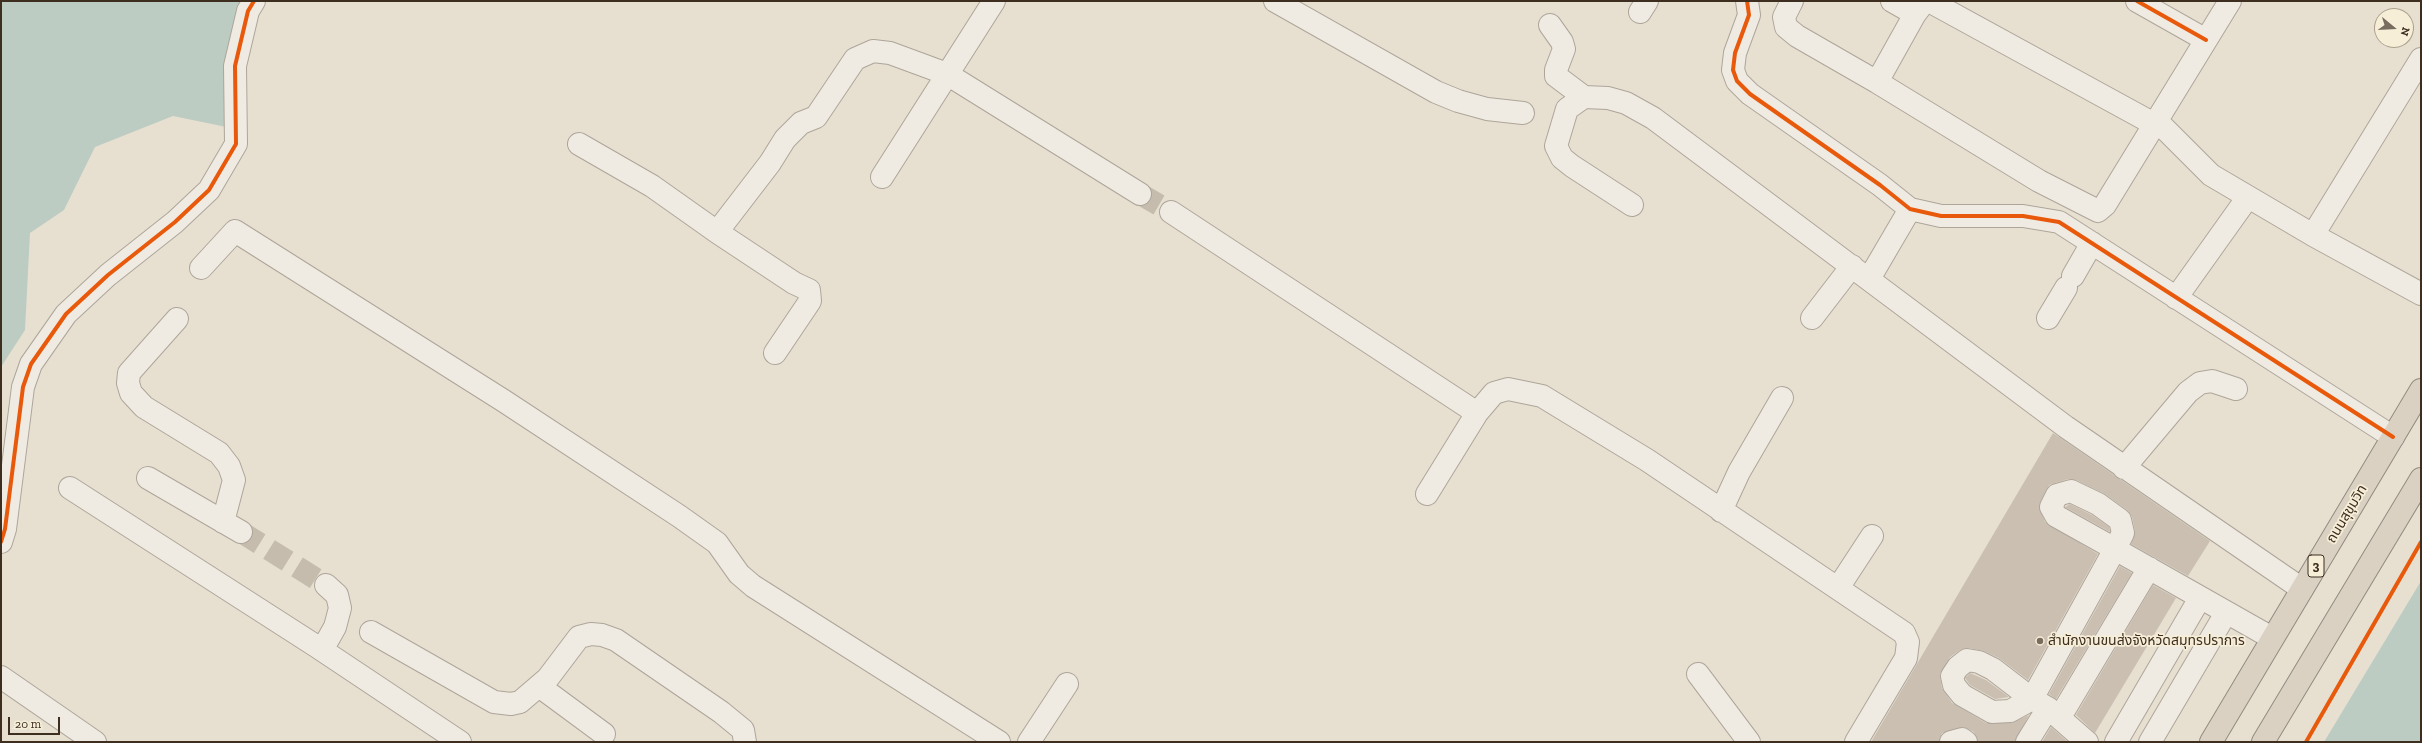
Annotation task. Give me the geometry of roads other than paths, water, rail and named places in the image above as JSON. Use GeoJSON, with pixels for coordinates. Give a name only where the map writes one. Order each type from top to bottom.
{"type":"FeatureCollection","features":[{"type":"Feature","properties":{"kind":"highway","name":"ถนนสุขุมวิท"},"geometry":{"type":"LineString","coordinates":[[2211,742],[2421,390]]}},
{"type":"Feature","properties":{"kind":"highway"},"geometry":{"type":"LineString","coordinates":[[2266,741],[2421,479]]}},
{"type":"Feature","properties":{"kind":"street"},"geometry":{"type":"LineString","coordinates":[[1,542],[5,529],[23,387],[32,364],[66,314],[108,275],[175,222],[209,190],[236,144],[235,66],[248,11],[254,1]]}},
{"type":"Feature","properties":{"kind":"street"},"geometry":{"type":"LineString","coordinates":[[882,177],[994,1]]}},
{"type":"Feature","properties":{"kind":"street"},"geometry":{"type":"LineString","coordinates":[[1275,1],[1436,92],[1458,101],[1487,109],[1523,113]]}},
{"type":"Feature","properties":{"kind":"street"},"geometry":{"type":"LineString","coordinates":[[1747,1],[1749,15],[1735,53],[1733,70],[1737,81],[1750,94],[1880,185],[1910,208],[1941,216],[2024,216],[2058,222],[2393,437]]}},
{"type":"Feature","properties":{"kind":"street"},"geometry":{"type":"LineString","coordinates":[[1792,1],[1784,17],[1786,27],[1797,36],[1877,82],[2039,181],[2098,211],[2105,205],[2230,1]]}},
{"type":"Feature","properties":{"kind":"street"},"geometry":{"type":"LineString","coordinates":[[1892,1],[1923,5],[2155,122],[2211,175],[2313,235],[2421,294]]}},
{"type":"Feature","properties":{"kind":"street"},"geometry":{"type":"LineString","coordinates":[[2137,1],[2206,40]]}},
{"type":"Feature","properties":{"kind":"street"},"geometry":{"type":"LineString","coordinates":[[1877,82],[1923,5]]}},
{"type":"Feature","properties":{"kind":"street"},"geometry":{"type":"LineString","coordinates":[[1550,26],[1562,42],[1564,49],[1556,70],[1556,76],[1584,97],[1608,98],[1626,103],[1653,118],[2066,427],[2302,589]]}},
{"type":"Feature","properties":{"kind":"street"},"geometry":{"type":"LineString","coordinates":[[717,232],[770,163],[784,139],[801,123],[816,117],[855,58],[873,51],[890,52],[947,74],[1140,194]]}},
{"type":"Feature","properties":{"kind":"street"},"geometry":{"type":"LineString","coordinates":[[2313,235],[2353,173],[2421,59]]}},
{"type":"Feature","properties":{"kind":"street"},"geometry":{"type":"LineString","coordinates":[[1584,97],[1567,109],[1556,146],[1562,158],[1572,166],[1632,205]]}},
{"type":"Feature","properties":{"kind":"street"},"geometry":{"type":"LineString","coordinates":[[579,144],[652,186],[717,232],[794,283],[809,290],[810,301],[776,353]]}},
{"type":"Feature","properties":{"kind":"street"},"geometry":{"type":"LineString","coordinates":[[2176,298],[2248,197]]}},
{"type":"Feature","properties":{"kind":"street"},"geometry":{"type":"LineString","coordinates":[[1812,318],[1860,272],[1910,208]]}},
{"type":"Feature","properties":{"kind":"street"},"geometry":{"type":"LineString","coordinates":[[1171,212],[1477,413]]}},
{"type":"Feature","properties":{"kind":"street"},"geometry":{"type":"LineString","coordinates":[[201,268],[235,231],[504,401],[679,516],[717,543],[739,574],[753,586],[1000,742]]}},
{"type":"Feature","properties":{"kind":"street"},"geometry":{"type":"LineString","coordinates":[[2048,318],[2092,243]]}},
{"type":"Feature","properties":{"kind":"street"},"geometry":{"type":"LineString","coordinates":[[148,478],[232,527],[234,480],[229,466],[219,453],[144,407],[131,393],[128,383],[129,373],[177,319]]}},
{"type":"Feature","properties":{"kind":"street"},"geometry":{"type":"LineString","coordinates":[[2124,468],[2184,398],[2200,383],[2212,381],[2236,389]]}},
{"type":"Feature","properties":{"kind":"street"},"geometry":{"type":"LineString","coordinates":[[1427,494],[1477,413],[1494,393],[1508,389],[1542,396],[1647,460],[1904,633],[1908,642],[1906,658],[1856,742]]}},
{"type":"Feature","properties":{"kind":"street"},"geometry":{"type":"LineString","coordinates":[[1721,511],[1739,472],[1782,398]]}},
{"type":"Feature","properties":{"kind":"street"},"geometry":{"type":"LineString","coordinates":[[70,488],[322,650],[460,742]]}},
{"type":"Feature","properties":{"kind":"street"},"geometry":{"type":"LineString","coordinates":[[1838,588],[1872,536]]}},
{"type":"Feature","properties":{"kind":"street"},"geometry":{"type":"LineString","coordinates":[[2047,708],[2115,549],[2272,638]]}},
{"type":"Feature","properties":{"kind":"street"},"geometry":{"type":"LineString","coordinates":[[2027,742],[2047,708],[2148,568]]}},
{"type":"Feature","properties":{"kind":"street"},"geometry":{"type":"LineString","coordinates":[[322,650],[335,627],[340,608],[337,595],[326,586]]}},
{"type":"Feature","properties":{"kind":"street"},"geometry":{"type":"LineString","coordinates":[[2116,742],[2200,598]]}},
{"type":"Feature","properties":{"kind":"street"},"geometry":{"type":"LineString","coordinates":[[2150,742],[2226,613]]}},
{"type":"Feature","properties":{"kind":"street"},"geometry":{"type":"LineString","coordinates":[[371,632],[494,702],[511,704],[520,702],[539,686],[580,637],[602,635],[616,640],[721,712],[743,730],[745,742]]}},
{"type":"Feature","properties":{"kind":"street"},"geometry":{"type":"LineString","coordinates":[[1698,674],[1749,742]]}},
{"type":"Feature","properties":{"kind":"street"},"geometry":{"type":"LineString","coordinates":[[1,677],[95,742]]}},
{"type":"Feature","properties":{"kind":"street"},"geometry":{"type":"LineString","coordinates":[[1029,742],[1067,684]]}},
{"type":"Feature","properties":{"kind":"street"},"geometry":{"type":"LineString","coordinates":[[539,686],[604,734]]}},
{"type":"Feature","properties":{"kind":"street"},"geometry":{"type":"LineString","coordinates":[[2047,708],[2087,742]]}},
{"type":"Feature","properties":{"kind":"street"},"geometry":{"type":"LineString","coordinates":[[1951,742],[1962,739],[1966,742]]}},
{"type":"Feature","properties":{"kind":"tunnel"},"geometry":{"type":"LineString","coordinates":[[1140,194],[1171,212]]}},
{"type":"Feature","properties":{"kind":"tunnel"},"geometry":{"type":"LineString","coordinates":[[241,532],[326,585]]}},
{"type":"Feature","properties":{"kind":"place","name":"สำนักงานขนส่งจังหวัดสมุทรปราการ"},"geometry":{"type":"Point","coordinates":[2040,641]}}]}
